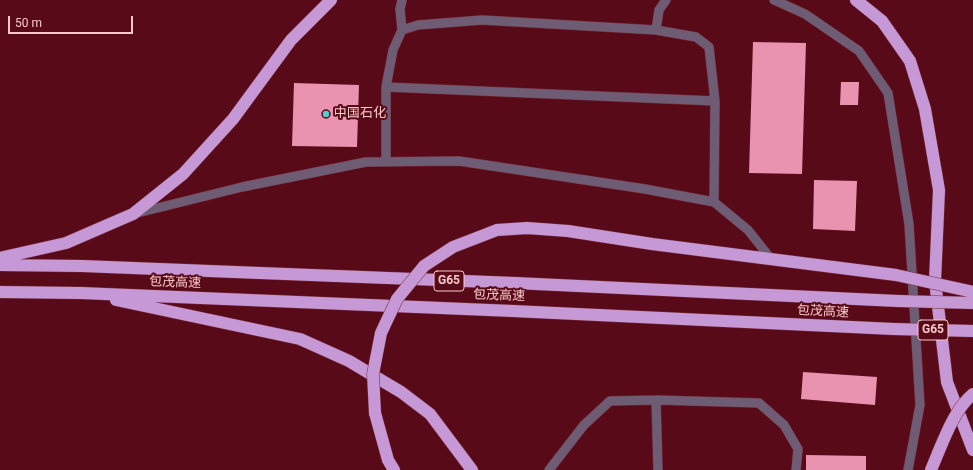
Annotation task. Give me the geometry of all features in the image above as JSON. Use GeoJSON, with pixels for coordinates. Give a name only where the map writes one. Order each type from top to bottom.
{"type":"FeatureCollection","features":[{"type":"Feature","properties":{"kind":"highway"},"geometry":{"type":"LineString","coordinates":[[0,258],[66,243],[133,214],[183,174],[233,119],[291,40],[331,0]]}},
{"type":"Feature","properties":{"kind":"highway"},"geometry":{"type":"LineString","coordinates":[[856,0],[882,21],[910,61],[925,109],[939,190],[934,281],[947,382],[973,450]]}},
{"type":"Feature","properties":{"kind":"highway"},"geometry":{"type":"LineString","coordinates":[[394,470],[388,460],[374,413],[373,374],[380,333],[397,298],[424,266],[453,247],[497,230],[527,228],[568,230],[652,244],[896,275],[973,292]]}},
{"type":"Feature","properties":{"kind":"highway","name":"包茂高速"},"geometry":{"type":"LineString","coordinates":[[0,265],[121,267],[973,303]]}},
{"type":"Feature","properties":{"kind":"highway","name":"包茂高速"},"geometry":{"type":"LineString","coordinates":[[0,292],[81,293],[894,329],[973,331]]}},
{"type":"Feature","properties":{"kind":"highway"},"geometry":{"type":"LineString","coordinates":[[81,293],[300,340],[349,361],[401,392],[430,414],[472,470]]}},
{"type":"Feature","properties":{"kind":"highway"},"geometry":{"type":"LineString","coordinates":[[931,470],[949,427],[966,399],[973,394]]}},
{"type":"Feature","properties":{"kind":"lane"},"geometry":{"type":"LineString","coordinates":[[386,162],[386,87],[393,50],[402,30],[400,9],[402,0]]}},
{"type":"Feature","properties":{"kind":"lane"},"geometry":{"type":"LineString","coordinates":[[656,30],[658,10],[666,0]]}},
{"type":"Feature","properties":{"kind":"lane"},"geometry":{"type":"LineString","coordinates":[[774,0],[805,14],[859,51],[888,93],[909,224],[920,405],[908,470]]}},
{"type":"Feature","properties":{"kind":"lane"},"geometry":{"type":"LineString","coordinates":[[402,30],[418,25],[482,20],[656,30],[696,38],[709,47],[715,101],[714,202]]}},
{"type":"Feature","properties":{"kind":"lane"},"geometry":{"type":"LineString","coordinates":[[386,87],[715,101]]}},
{"type":"Feature","properties":{"kind":"lane"},"geometry":{"type":"LineString","coordinates":[[133,214],[242,187],[366,162],[459,161],[645,189],[714,202],[748,230],[771,259]]}},
{"type":"Feature","properties":{"kind":"lane"},"geometry":{"type":"LineString","coordinates":[[549,470],[584,425],[610,401],[656,400],[759,403],[784,425],[798,449],[796,470]]}},
{"type":"Feature","properties":{"kind":"lane"},"geometry":{"type":"LineString","coordinates":[[656,400],[658,470]]}},
{"type":"Feature","properties":{"kind":"building"},"geometry":{"type":"Polygon","coordinates":[[[753,42],[806,43],[802,174],[749,173],[753,42]]]}},
{"type":"Feature","properties":{"kind":"building"},"geometry":{"type":"Polygon","coordinates":[[[841,82],[859,82],[858,105],[840,105],[841,82]]]}},
{"type":"Feature","properties":{"kind":"building"},"geometry":{"type":"Polygon","coordinates":[[[294,83],[359,85],[357,147],[292,146],[294,83]]]}},
{"type":"Feature","properties":{"kind":"building"},"geometry":{"type":"Polygon","coordinates":[[[814,180],[857,181],[855,231],[813,229],[814,180]]]}},
{"type":"Feature","properties":{"kind":"building"},"geometry":{"type":"Polygon","coordinates":[[[803,372],[877,377],[875,405],[801,399],[803,372]]]}},
{"type":"Feature","properties":{"kind":"building"},"geometry":{"type":"Polygon","coordinates":[[[806,455],[866,456],[866,470],[806,470],[806,455]]]}},
{"type":"Feature","properties":{"kind":"place","name":"中国石化"},"geometry":{"type":"Point","coordinates":[326,114]}}]}
